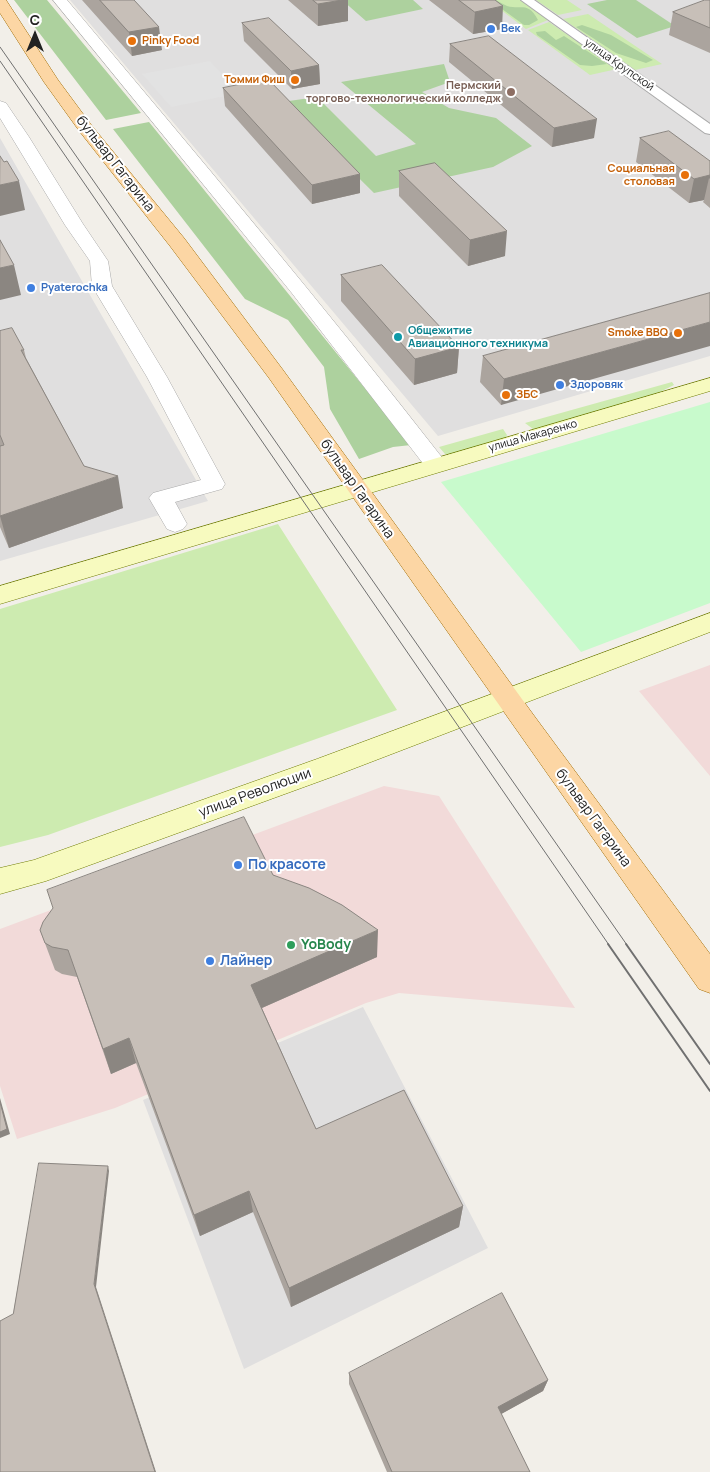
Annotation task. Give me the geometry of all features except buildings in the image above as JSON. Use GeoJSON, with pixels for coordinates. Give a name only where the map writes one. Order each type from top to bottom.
{"type":"FeatureCollection","features":[{"type":"Feature","properties":{"kind":"main road","name":"бульвар Гагарина"},"geometry":{"type":"LineString","coordinates":[[0,2],[52,82],[86,129],[176,242],[276,374],[710,979]]}},
{"type":"Feature","properties":{"kind":"main road","name":"улица Макаренко"},"geometry":{"type":"LineString","coordinates":[[357,489],[710,384]]}},
{"type":"Feature","properties":{"kind":"main road"},"geometry":{"type":"LineString","coordinates":[[0,595],[357,489]]}},
{"type":"Feature","properties":{"kind":"main road"},"geometry":{"type":"LineString","coordinates":[[507,698],[710,622]]}},
{"type":"Feature","properties":{"kind":"main road","name":"улица Революции"},"geometry":{"type":"LineString","coordinates":[[0,881],[35,872],[327,767],[507,698]]}},
{"type":"Feature","properties":{"kind":"street"},"geometry":{"type":"LineString","coordinates":[[60,0],[307,299],[391,403],[436,465]]}},
{"type":"Feature","properties":{"kind":"street","name":"улица Крупской"},"geometry":{"type":"LineString","coordinates":[[527,0],[710,130]]}},
{"type":"Feature","properties":{"kind":"street"},"geometry":{"type":"LineString","coordinates":[[0,106],[98,261],[102,286],[157,377],[214,484],[161,498],[175,524]]}},
{"type":"Feature","properties":{"kind":"shaded area"},"geometry":{"type":"Polygon","coordinates":[[[70,0],[710,0],[710,356],[438,436],[70,0]]]}},
{"type":"Feature","properties":{"kind":"shaded area"},"geometry":{"type":"Polygon","coordinates":[[[210,61],[240,93],[171,107],[142,74],[210,61]]]}},
{"type":"Feature","properties":{"kind":"shaded area"},"geometry":{"type":"Polygon","coordinates":[[[0,138],[208,501],[0,561],[0,138]]]}},
{"type":"Feature","properties":{"kind":"shaded area"},"geometry":{"type":"Polygon","coordinates":[[[710,665],[710,776],[639,691],[710,665]]]}},
{"type":"Feature","properties":{"kind":"shaded area"},"geometry":{"type":"Polygon","coordinates":[[[384,786],[439,796],[575,1008],[399,993],[366,1003],[115,1108],[17,1139],[0,1086],[0,929],[384,786]]]}},
{"type":"Feature","properties":{"kind":"shaded area"},"geometry":{"type":"Polygon","coordinates":[[[363,1007],[488,1248],[244,1369],[143,1100],[363,1007]]]}},
{"type":"Feature","properties":{"kind":"green space"},"geometry":{"type":"Polygon","coordinates":[[[14,0],[47,0],[141,113],[106,120],[14,0]]]}},
{"type":"Feature","properties":{"kind":"green space"},"geometry":{"type":"Polygon","coordinates":[[[342,0],[413,0],[423,9],[366,21],[342,0]]]}},
{"type":"Feature","properties":{"kind":"green space"},"geometry":{"type":"Polygon","coordinates":[[[488,0],[520,0],[548,20],[526,29],[488,0]]]}},
{"type":"Feature","properties":{"kind":"green space"},"geometry":{"type":"Polygon","coordinates":[[[496,0],[507,6],[528,8],[538,20],[529,25],[524,25],[491,1],[496,0]]]}},
{"type":"Feature","properties":{"kind":"green space"},"geometry":{"type":"Polygon","coordinates":[[[536,0],[567,0],[582,10],[558,15],[536,0]]]}},
{"type":"Feature","properties":{"kind":"green space"},"geometry":{"type":"Polygon","coordinates":[[[607,0],[636,0],[675,26],[637,38],[587,4],[607,0]]]}},
{"type":"Feature","properties":{"kind":"green space"},"geometry":{"type":"Polygon","coordinates":[[[588,14],[662,64],[635,70],[563,19],[588,14]]]}},
{"type":"Feature","properties":{"kind":"green space"},"geometry":{"type":"Polygon","coordinates":[[[549,22],[617,69],[590,75],[528,30],[549,22]]]}},
{"type":"Feature","properties":{"kind":"green space"},"geometry":{"type":"Polygon","coordinates":[[[582,25],[611,35],[653,60],[646,63],[616,53],[576,27],[582,25]]]}},
{"type":"Feature","properties":{"kind":"green space"},"geometry":{"type":"Polygon","coordinates":[[[545,31],[556,40],[564,36],[607,64],[580,65],[537,35],[536,32],[545,31]]]}},
{"type":"Feature","properties":{"kind":"green space"},"geometry":{"type":"Polygon","coordinates":[[[444,64],[450,82],[422,92],[449,108],[496,118],[532,146],[493,167],[374,193],[282,102],[317,97],[376,156],[416,144],[341,82],[444,64]]]}},
{"type":"Feature","properties":{"kind":"green space"},"geometry":{"type":"Polygon","coordinates":[[[149,122],[411,445],[393,447],[359,459],[330,409],[324,367],[288,320],[245,299],[113,129],[149,122]]]}},
{"type":"Feature","properties":{"kind":"green space"},"geometry":{"type":"Polygon","coordinates":[[[672,382],[674,385],[640,402],[541,429],[533,429],[525,423],[672,382]]]}},
{"type":"Feature","properties":{"kind":"green space"},"geometry":{"type":"Polygon","coordinates":[[[710,402],[710,603],[581,652],[441,482],[710,402]]]}},
{"type":"Feature","properties":{"kind":"green space"},"geometry":{"type":"Polygon","coordinates":[[[503,429],[507,435],[504,441],[461,454],[445,454],[439,447],[503,429]]]}},
{"type":"Feature","properties":{"kind":"green space"},"geometry":{"type":"Polygon","coordinates":[[[278,524],[397,710],[48,835],[0,847],[0,609],[278,524]]]}},
{"type":"Feature","properties":{"kind":"tram line"},"geometry":{"type":"LineString","coordinates":[[0,47],[627,945]]}},
{"type":"Feature","properties":{"kind":"tram line"},"geometry":{"type":"LineString","coordinates":[[0,61],[609,945]]}},
{"type":"Feature","properties":{"kind":"tram line"},"geometry":{"type":"LineString","coordinates":[[608,944],[710,1091]]}},
{"type":"Feature","properties":{"kind":"tram line"},"geometry":{"type":"LineString","coordinates":[[626,944],[710,1064]]}},
{"type":"Feature","properties":{"kind":"place","name":"Век"},"geometry":{"type":"Point","coordinates":[491,29]}},
{"type":"Feature","properties":{"kind":"place","name":"Pinky Food"},"geometry":{"type":"Point","coordinates":[132,41]}},
{"type":"Feature","properties":{"kind":"place","name":"Томми Фиш"},"geometry":{"type":"Point","coordinates":[295,80]}},
{"type":"Feature","properties":{"kind":"place","name":"Пермский торгово-технологический колледж"},"geometry":{"type":"Point","coordinates":[511,92]}},
{"type":"Feature","properties":{"kind":"place","name":"Социальная столовая"},"geometry":{"type":"Point","coordinates":[685,175]}},
{"type":"Feature","properties":{"kind":"place","name":"Pyaterochka"},"geometry":{"type":"Point","coordinates":[31,288]}},
{"type":"Feature","properties":{"kind":"place","name":"Smoke BBQ"},"geometry":{"type":"Point","coordinates":[678,333]}},
{"type":"Feature","properties":{"kind":"place","name":"Общежитие Авиационного техникума"},"geometry":{"type":"Point","coordinates":[398,337]}},
{"type":"Feature","properties":{"kind":"place","name":"Здоровяк"},"geometry":{"type":"Point","coordinates":[560,385]}},
{"type":"Feature","properties":{"kind":"place","name":"ЗБС"},"geometry":{"type":"Point","coordinates":[506,395]}},
{"type":"Feature","properties":{"kind":"place","name":"По красоте"},"geometry":{"type":"Point","coordinates":[238,865]}},
{"type":"Feature","properties":{"kind":"place","name":"YoBody"},"geometry":{"type":"Point","coordinates":[291,945]}},
{"type":"Feature","properties":{"kind":"place","name":"Лайнер"},"geometry":{"type":"Point","coordinates":[210,961]}}]}
